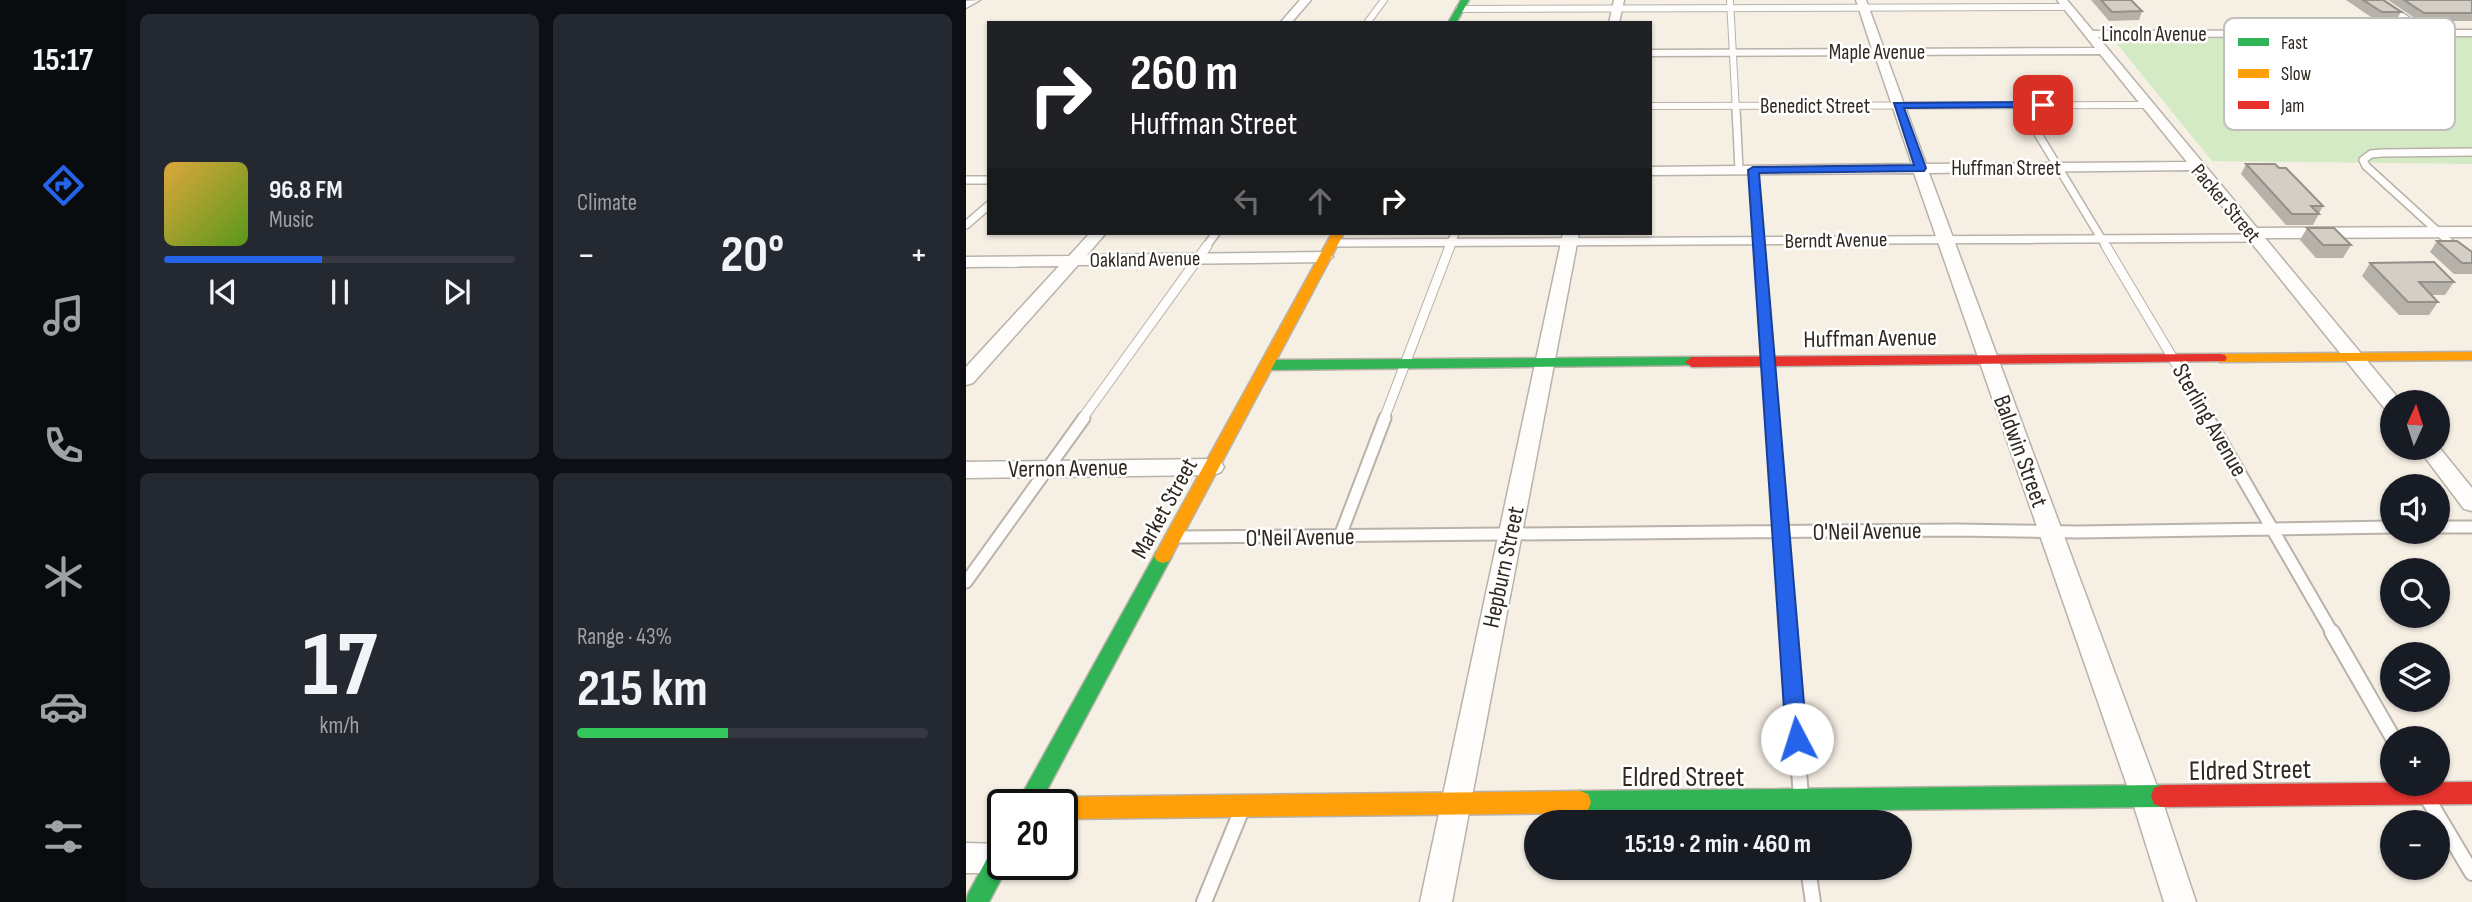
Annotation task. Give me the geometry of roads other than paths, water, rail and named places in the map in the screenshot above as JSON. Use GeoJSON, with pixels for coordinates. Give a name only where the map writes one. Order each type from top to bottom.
{"type":"FeatureCollection","features":[{"type":"Feature","properties":{"kind":"street"},"geometry":{"type":"LineString","coordinates":[[966,5],[975,0]]}},
{"type":"Feature","properties":{"kind":"street"},"geometry":{"type":"LineString","coordinates":[[1288,21],[1306,0]]}},
{"type":"Feature","properties":{"kind":"street"},"geometry":{"type":"LineString","coordinates":[[2376,0],[2403,18]]}},
{"type":"Feature","properties":{"kind":"street","name":"Baldwin Street"},"geometry":{"type":"LineString","coordinates":[[1863,4],[1987,359],[2146,797],[2152,825],[2180,902]]}},
{"type":"Feature","properties":{"kind":"street","name":"Packer Street"},"geometry":{"type":"LineString","coordinates":[[2064,4],[2381,390]]}},
{"type":"Feature","properties":{"kind":"street","name":"Lincoln Avenue"},"geometry":{"type":"LineString","coordinates":[[2088,34],[2224,34]]}},
{"type":"Feature","properties":{"kind":"street","name":"Maple Avenue"},"geometry":{"type":"LineString","coordinates":[[1652,53],[2103,51]]}},
{"type":"Feature","properties":{"kind":"street","name":"Huffman Street"},"geometry":{"type":"LineString","coordinates":[[1652,171],[2195,166]]}},
{"type":"Feature","properties":{"kind":"street"},"geometry":{"type":"LineString","coordinates":[[2254,236],[2472,232]]}},
{"type":"Feature","properties":{"kind":"street"},"geometry":{"type":"LineString","coordinates":[[966,379],[1096,235]]}},
{"type":"Feature","properties":{"kind":"street","name":"Hepburn Street"},"geometry":{"type":"LineString","coordinates":[[1436,902],[1570,238]]}},
{"type":"Feature","properties":{"kind":"street","name":"Oakland Avenue"},"geometry":{"type":"LineString","coordinates":[[966,262],[1197,259],[1332,245]]}},
{"type":"Feature","properties":{"kind":"street","name":"Market Street"},"geometry":{"type":"LineString","coordinates":[[1036,789],[1332,245]]}},
{"type":"Feature","properties":{"kind":"street","name":"Huffman Avenue"},"geometry":{"type":"LineString","coordinates":[[1268,365],[2472,356]]}},
{"type":"Feature","properties":{"kind":"street"},"geometry":{"type":"LineString","coordinates":[[2438,460],[2472,503]]}},
{"type":"Feature","properties":{"kind":"street","name":"Vernon Avenue"},"geometry":{"type":"LineString","coordinates":[[966,470],[1213,467]]}},
{"type":"Feature","properties":{"kind":"street","name":"Eldred Street"},"geometry":{"type":"LineString","coordinates":[[1078,808],[1802,802],[2380,790]]}},
{"type":"Feature","properties":{"kind":"street","name":"Eldred Street"},"geometry":{"type":"LineString","coordinates":[[2450,791],[2472,793]]}},
{"type":"Feature","properties":{"kind":"street"},"geometry":{"type":"LineString","coordinates":[[966,858],[987,856]]}},
{"type":"Feature","properties":{"kind":"street"},"geometry":{"type":"LineString","coordinates":[[976,902],[988,880]]}},
{"type":"Feature","properties":{"kind":"lane"},"geometry":{"type":"LineString","coordinates":[[1368,21],[1384,0]]}},
{"type":"Feature","properties":{"kind":"lane"},"geometry":{"type":"LineString","coordinates":[[1730,0],[1734,106],[1759,242],[1802,810]]}},
{"type":"Feature","properties":{"kind":"lane"},"geometry":{"type":"LineString","coordinates":[[1459,10],[1618,4],[1731,8],[1863,4],[2064,4]]}},
{"type":"Feature","properties":{"kind":"lane","name":"Sterling Avenue"},"geometry":{"type":"LineString","coordinates":[[2021,105],[2174,358],[2386,726]]}},
{"type":"Feature","properties":{"kind":"lane","name":"Benedict Street"},"geometry":{"type":"LineString","coordinates":[[1652,106],[2147,105]]}},
{"type":"Feature","properties":{"kind":"lane"},"geometry":{"type":"LineString","coordinates":[[2472,152],[2371,154],[2363,160],[2366,166],[2472,262]]}},
{"type":"Feature","properties":{"kind":"lane"},"geometry":{"type":"LineString","coordinates":[[966,180],[987,178]]}},
{"type":"Feature","properties":{"kind":"lane"},"geometry":{"type":"LineString","coordinates":[[966,225],[987,207]]}},
{"type":"Feature","properties":{"kind":"lane"},"geometry":{"type":"LineString","coordinates":[[966,582],[1215,235]]}},
{"type":"Feature","properties":{"kind":"lane"},"geometry":{"type":"LineString","coordinates":[[1340,536],[1454,235]]}},
{"type":"Feature","properties":{"kind":"lane","name":"Berndt Avenue"},"geometry":{"type":"LineString","coordinates":[[1332,245],[1570,238],[1759,242],[2254,236]]}},
{"type":"Feature","properties":{"kind":"lane","name":"O'Neil Avenue"},"geometry":{"type":"LineString","coordinates":[[1174,537],[1957,530],[2051,532],[2380,527]]}},
{"type":"Feature","properties":{"kind":"lane"},"geometry":{"type":"LineString","coordinates":[[2450,527],[2472,527]]}},
{"type":"Feature","properties":{"kind":"lane"},"geometry":{"type":"LineString","coordinates":[[2425,796],[2472,873]]}},
{"type":"Feature","properties":{"kind":"lane"},"geometry":{"type":"LineString","coordinates":[[1204,902],[1243,807]]}},
{"type":"Feature","properties":{"kind":"lane"},"geometry":{"type":"LineString","coordinates":[[1810,880],[1813,902]]}}]}
